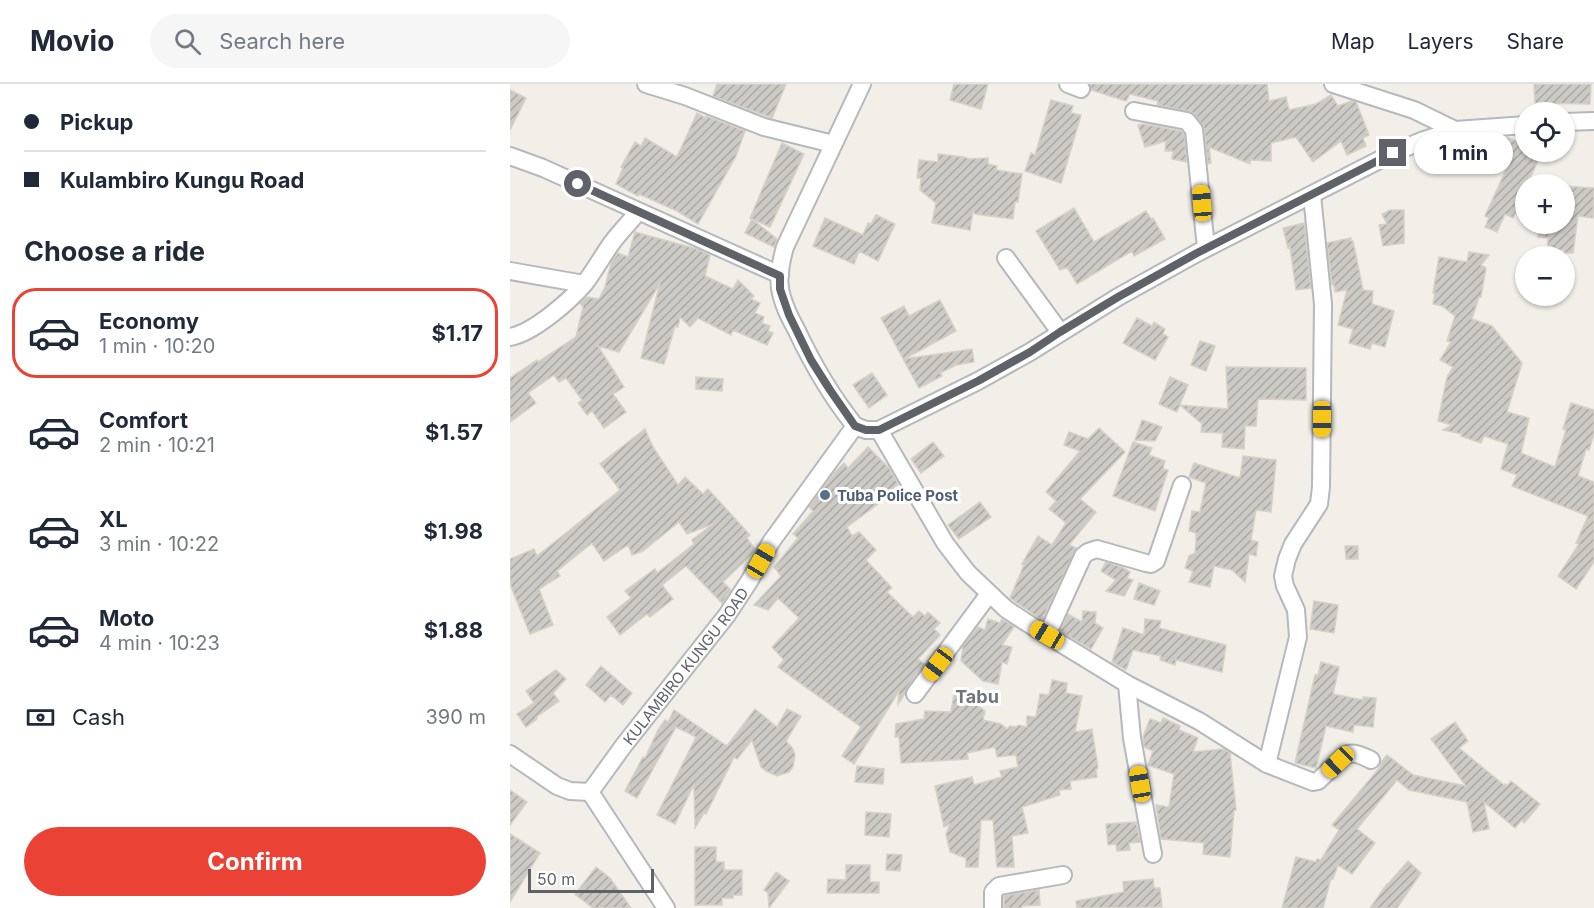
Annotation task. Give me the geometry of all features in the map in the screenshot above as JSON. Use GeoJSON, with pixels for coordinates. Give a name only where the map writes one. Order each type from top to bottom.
{"type":"FeatureCollection","features":[{"type":"Feature","properties":{"kind":"street"},"geometry":{"type":"LineString","coordinates":[[646,84],[685,96],[764,127],[833,144]]}},
{"type":"Feature","properties":{"kind":"street"},"geometry":{"type":"LineString","coordinates":[[862,84],[785,247],[780,263],[780,289],[789,315],[811,360],[855,426],[866,430],[879,430],[978,381],[1163,271],[1393,153],[1455,129],[1515,125]]}},
{"type":"Feature","properties":{"kind":"street"},"geometry":{"type":"LineString","coordinates":[[1333,84],[1414,110],[1455,129]]}},
{"type":"Feature","properties":{"kind":"street"},"geometry":{"type":"LineString","coordinates":[[1134,111],[1187,121],[1194,130],[1206,248]]}},
{"type":"Feature","properties":{"kind":"street"},"geometry":{"type":"LineString","coordinates":[[1575,122],[1594,121]]}},
{"type":"Feature","properties":{"kind":"street"},"geometry":{"type":"LineString","coordinates":[[510,156],[543,168],[780,276]]}},
{"type":"Feature","properties":{"kind":"street"},"geometry":{"type":"LineString","coordinates":[[1267,764],[1298,637],[1296,609],[1285,586],[1283,576],[1293,544],[1319,504],[1321,487],[1323,303],[1312,195]]}},
{"type":"Feature","properties":{"kind":"street"},"geometry":{"type":"LineString","coordinates":[[510,337],[533,328],[584,284],[612,243],[638,212]]}},
{"type":"Feature","properties":{"kind":"street"},"geometry":{"type":"LineString","coordinates":[[1006,258],[1060,332]]}},
{"type":"Feature","properties":{"kind":"street"},"geometry":{"type":"LineString","coordinates":[[510,271],[584,284]]}},
{"type":"Feature","properties":{"kind":"street","name":"KULAMBIRO KUNGU ROAD"},"geometry":{"type":"LineString","coordinates":[[590,792],[624,745],[728,615],[771,542],[855,426]]}},
{"type":"Feature","properties":{"kind":"street"},"geometry":{"type":"LineString","coordinates":[[879,430],[945,543],[968,573],[1015,615],[1127,684],[1199,721],[1267,764],[1313,782],[1345,754],[1357,754],[1371,760]]}},
{"type":"Feature","properties":{"kind":"street"},"geometry":{"type":"LineString","coordinates":[[1047,635],[1083,556],[1088,552],[1097,549],[1146,564],[1156,561],[1182,485]]}},
{"type":"Feature","properties":{"kind":"street"},"geometry":{"type":"LineString","coordinates":[[915,694],[989,594]]}},
{"type":"Feature","properties":{"kind":"street"},"geometry":{"type":"LineString","coordinates":[[1127,684],[1132,738],[1153,854]]}},
{"type":"Feature","properties":{"kind":"street"},"geometry":{"type":"LineString","coordinates":[[510,754],[557,786],[570,791],[590,792],[666,908]]}},
{"type":"Feature","properties":{"kind":"street"},"geometry":{"type":"LineString","coordinates":[[993,908],[993,892],[999,886],[1063,875]]}},
{"type":"Feature","properties":{"kind":"building"},"geometry":{"type":"Polygon","coordinates":[[[717,84],[786,84],[772,118],[713,96],[717,84]]]}},
{"type":"Feature","properties":{"kind":"building"},"geometry":{"type":"Polygon","coordinates":[[[954,84],[988,84],[981,109],[950,100],[954,84]]]}},
{"type":"Feature","properties":{"kind":"building"},"geometry":{"type":"Polygon","coordinates":[[[1090,84],[1267,84],[1269,101],[1286,97],[1289,110],[1316,104],[1331,95],[1338,106],[1351,101],[1356,102],[1369,135],[1363,138],[1366,146],[1347,155],[1341,141],[1313,162],[1296,137],[1271,143],[1271,161],[1250,160],[1250,164],[1209,147],[1211,163],[1208,164],[1204,128],[1195,114],[1157,105],[1158,101],[1130,94],[1126,101],[1091,90],[1090,84]]]}},
{"type":"Feature","properties":{"kind":"building"},"geometry":{"type":"Polygon","coordinates":[[[1534,84],[1591,84],[1590,104],[1535,102],[1534,84]]]}},
{"type":"Feature","properties":{"kind":"building"},"geometry":{"type":"Polygon","coordinates":[[[510,90],[526,98],[510,130],[510,90]]]}},
{"type":"Feature","properties":{"kind":"building"},"geometry":{"type":"Polygon","coordinates":[[[1051,100],[1073,106],[1071,113],[1081,115],[1061,183],[1025,171],[1031,153],[1035,155],[1051,100]]]}},
{"type":"Feature","properties":{"kind":"building"},"geometry":{"type":"Polygon","coordinates":[[[697,113],[745,131],[736,156],[698,224],[677,211],[639,194],[638,196],[616,184],[623,168],[621,167],[635,142],[641,146],[645,138],[677,157],[697,113]]]}},
{"type":"Feature","properties":{"kind":"building"},"geometry":{"type":"Polygon","coordinates":[[[1144,124],[1181,131],[1184,134],[1187,162],[1172,159],[1173,151],[1165,151],[1166,141],[1145,147],[1138,125],[1144,124]]]}},
{"type":"Feature","properties":{"kind":"building"},"geometry":{"type":"Polygon","coordinates":[[[1507,137],[1515,141],[1515,162],[1537,162],[1532,174],[1515,174],[1515,214],[1513,218],[1505,214],[1497,232],[1485,227],[1489,218],[1485,216],[1510,161],[1499,156],[1507,137]]]}},
{"type":"Feature","properties":{"kind":"building"},"geometry":{"type":"Polygon","coordinates":[[[782,143],[804,154],[770,227],[750,218],[782,143]]]}},
{"type":"Feature","properties":{"kind":"building"},"geometry":{"type":"Polygon","coordinates":[[[938,154],[969,159],[988,158],[988,164],[997,166],[996,170],[1022,174],[1013,219],[975,214],[973,211],[970,230],[932,223],[936,203],[920,190],[921,178],[917,178],[919,160],[938,162],[938,154]]]}},
{"type":"Feature","properties":{"kind":"building"},"geometry":{"type":"Polygon","coordinates":[[[1575,187],[1594,188],[1593,218],[1578,216],[1574,246],[1547,246],[1548,238],[1538,237],[1538,234],[1575,234],[1575,187]]]}},
{"type":"Feature","properties":{"kind":"building"},"geometry":{"type":"Polygon","coordinates":[[[1074,208],[1094,242],[1146,211],[1151,219],[1153,218],[1165,239],[1134,256],[1132,251],[1077,284],[1067,267],[1060,270],[1036,231],[1074,208]]]}},
{"type":"Feature","properties":{"kind":"building"},"geometry":{"type":"Polygon","coordinates":[[[1390,210],[1404,210],[1404,243],[1383,246],[1379,225],[1387,224],[1382,214],[1390,210]]]}},
{"type":"Feature","properties":{"kind":"building"},"geometry":{"type":"Polygon","coordinates":[[[876,215],[895,224],[878,261],[859,251],[854,264],[813,246],[825,218],[863,235],[868,223],[871,224],[876,215]]]}},
{"type":"Feature","properties":{"kind":"building"},"geometry":{"type":"Polygon","coordinates":[[[752,219],[777,239],[774,247],[745,233],[752,219]]]}},
{"type":"Feature","properties":{"kind":"building"},"geometry":{"type":"Polygon","coordinates":[[[1304,223],[1311,288],[1296,290],[1290,247],[1288,248],[1283,228],[1304,223]]]}},
{"type":"Feature","properties":{"kind":"building"},"geometry":{"type":"Polygon","coordinates":[[[635,232],[697,249],[710,255],[705,276],[733,289],[738,280],[754,296],[751,299],[760,303],[755,313],[764,317],[762,323],[770,326],[768,331],[773,333],[767,345],[733,330],[731,335],[698,318],[690,327],[680,317],[678,327],[675,326],[664,364],[641,358],[660,283],[619,352],[598,346],[624,387],[613,394],[626,412],[604,428],[592,411],[587,415],[578,403],[582,400],[566,378],[559,382],[554,375],[528,393],[536,403],[510,422],[510,378],[576,337],[583,307],[580,303],[587,297],[599,299],[605,287],[611,263],[618,253],[628,257],[635,232]]]}},
{"type":"Feature","properties":{"kind":"building"},"geometry":{"type":"Polygon","coordinates":[[[1351,238],[1363,290],[1373,291],[1372,304],[1394,311],[1385,347],[1372,343],[1370,349],[1349,343],[1353,329],[1338,325],[1347,290],[1335,292],[1334,285],[1332,285],[1327,243],[1351,238]]]}},
{"type":"Feature","properties":{"kind":"building"},"geometry":{"type":"Polygon","coordinates":[[[1469,252],[1489,255],[1481,265],[1486,268],[1481,297],[1479,297],[1472,319],[1492,326],[1522,363],[1507,412],[1529,418],[1521,453],[1555,467],[1571,403],[1594,410],[1594,434],[1589,450],[1586,449],[1578,476],[1594,482],[1594,562],[1576,589],[1558,576],[1579,544],[1576,543],[1588,516],[1512,486],[1517,475],[1501,469],[1508,444],[1484,436],[1481,443],[1461,436],[1462,434],[1443,430],[1452,425],[1438,421],[1447,377],[1453,367],[1440,360],[1451,342],[1447,341],[1455,316],[1442,306],[1433,304],[1439,257],[1467,262],[1469,252]]]}},
{"type":"Feature","properties":{"kind":"building"},"geometry":{"type":"Polygon","coordinates":[[[940,300],[956,331],[904,359],[972,349],[974,362],[956,365],[940,373],[942,376],[919,388],[881,318],[904,306],[909,316],[940,300]]]}},
{"type":"Feature","properties":{"kind":"building"},"geometry":{"type":"Polygon","coordinates":[[[1137,318],[1152,326],[1154,322],[1165,329],[1163,334],[1168,337],[1155,360],[1123,343],[1137,318]]]}},
{"type":"Feature","properties":{"kind":"building"},"geometry":{"type":"Polygon","coordinates":[[[1200,341],[1215,346],[1206,371],[1191,365],[1200,341]]]}},
{"type":"Feature","properties":{"kind":"building"},"geometry":{"type":"Polygon","coordinates":[[[1226,367],[1306,368],[1306,400],[1258,399],[1256,426],[1245,426],[1244,449],[1222,447],[1223,433],[1201,432],[1202,424],[1180,405],[1228,409],[1226,367]]]}},
{"type":"Feature","properties":{"kind":"building"},"geometry":{"type":"Polygon","coordinates":[[[872,373],[887,395],[869,408],[853,385],[872,373]]]}},
{"type":"Feature","properties":{"kind":"building"},"geometry":{"type":"Polygon","coordinates":[[[696,377],[723,379],[722,391],[696,389],[696,377]]]}},
{"type":"Feature","properties":{"kind":"building"},"geometry":{"type":"Polygon","coordinates":[[[1170,377],[1188,385],[1177,412],[1159,404],[1170,377]]]}},
{"type":"Feature","properties":{"kind":"building"},"geometry":{"type":"Polygon","coordinates":[[[1142,420],[1162,427],[1155,441],[1135,440],[1142,420]]]}},
{"type":"Feature","properties":{"kind":"building"},"geometry":{"type":"Polygon","coordinates":[[[1099,428],[1125,452],[1080,499],[1096,512],[1069,545],[1076,548],[1042,620],[1010,598],[1024,565],[1022,564],[1038,536],[1052,545],[1066,523],[1049,509],[1056,501],[1046,492],[1080,451],[1064,445],[1069,432],[1088,439],[1099,428]]]}},
{"type":"Feature","properties":{"kind":"building"},"geometry":{"type":"Polygon","coordinates":[[[645,429],[653,447],[678,485],[685,477],[703,494],[708,489],[750,535],[747,538],[755,549],[753,553],[723,582],[731,590],[722,603],[686,566],[662,585],[673,599],[650,617],[647,614],[620,635],[607,617],[631,598],[625,591],[655,569],[657,573],[694,544],[692,540],[713,524],[687,534],[679,522],[643,551],[632,555],[628,545],[604,561],[592,543],[557,571],[560,576],[539,589],[553,625],[530,634],[510,584],[510,559],[534,549],[537,556],[620,490],[600,464],[645,429]]]}},
{"type":"Feature","properties":{"kind":"building"},"geometry":{"type":"Polygon","coordinates":[[[933,442],[944,456],[921,473],[911,459],[933,442]]]}},
{"type":"Feature","properties":{"kind":"building"},"geometry":{"type":"Polygon","coordinates":[[[1133,442],[1152,448],[1149,455],[1165,461],[1163,469],[1168,470],[1155,511],[1113,496],[1133,442]]]}},
{"type":"Feature","properties":{"kind":"building"},"geometry":{"type":"Polygon","coordinates":[[[868,447],[889,468],[898,484],[882,501],[847,527],[852,536],[859,532],[876,550],[866,560],[892,588],[887,592],[913,617],[919,611],[925,616],[928,612],[940,623],[934,629],[940,635],[918,659],[924,664],[898,704],[899,691],[854,764],[842,756],[861,727],[778,667],[784,660],[772,647],[799,618],[778,598],[768,610],[754,605],[781,576],[774,567],[798,538],[793,534],[813,511],[809,507],[835,472],[844,463],[848,468],[868,447]]]}},
{"type":"Feature","properties":{"kind":"building"},"geometry":{"type":"Polygon","coordinates":[[[1243,456],[1276,460],[1271,512],[1256,510],[1251,540],[1258,542],[1256,556],[1249,554],[1245,582],[1232,570],[1214,566],[1210,587],[1189,582],[1193,571],[1185,568],[1189,556],[1195,553],[1196,543],[1196,533],[1189,531],[1192,511],[1200,512],[1206,483],[1189,477],[1194,463],[1240,478],[1243,456]]]}},
{"type":"Feature","properties":{"kind":"building"},"geometry":{"type":"Polygon","coordinates":[[[980,502],[991,517],[959,539],[948,525],[980,502]]]}},
{"type":"Feature","properties":{"kind":"building"},"geometry":{"type":"Polygon","coordinates":[[[1345,546],[1358,546],[1358,559],[1346,559],[1345,546]]]}},
{"type":"Feature","properties":{"kind":"building"},"geometry":{"type":"Polygon","coordinates":[[[1106,562],[1130,572],[1127,578],[1133,580],[1124,596],[1106,591],[1116,580],[1101,571],[1106,562]]]}},
{"type":"Feature","properties":{"kind":"building"},"geometry":{"type":"Polygon","coordinates":[[[1139,583],[1160,591],[1154,605],[1134,599],[1139,583]]]}},
{"type":"Feature","properties":{"kind":"building"},"geometry":{"type":"Polygon","coordinates":[[[1314,601],[1338,605],[1334,633],[1310,629],[1314,601]]]}},
{"type":"Feature","properties":{"kind":"building"},"geometry":{"type":"Polygon","coordinates":[[[1083,611],[1096,612],[1095,623],[1103,628],[1091,649],[1060,631],[1068,614],[1082,622],[1083,611]]]}},
{"type":"Feature","properties":{"kind":"building"},"geometry":{"type":"Polygon","coordinates":[[[988,619],[1000,623],[1002,619],[1014,627],[1002,645],[1012,647],[1007,664],[1002,662],[998,684],[983,681],[961,661],[963,646],[978,627],[985,630],[988,619]]]}},
{"type":"Feature","properties":{"kind":"building"},"geometry":{"type":"Polygon","coordinates":[[[1145,619],[1161,621],[1159,628],[1226,645],[1222,672],[1176,660],[1175,665],[1160,660],[1161,656],[1133,650],[1126,670],[1112,662],[1123,628],[1144,635],[1145,619]]]}},
{"type":"Feature","properties":{"kind":"building"},"geometry":{"type":"Polygon","coordinates":[[[1321,662],[1339,667],[1333,694],[1363,700],[1363,697],[1376,698],[1373,727],[1354,725],[1353,732],[1326,726],[1316,768],[1295,763],[1315,675],[1318,675],[1321,662]]]}},
{"type":"Feature","properties":{"kind":"building"},"geometry":{"type":"Polygon","coordinates":[[[601,666],[632,693],[623,705],[611,695],[605,702],[586,685],[601,666]]]}},
{"type":"Feature","properties":{"kind":"building"},"geometry":{"type":"Polygon","coordinates":[[[556,670],[566,679],[553,693],[559,701],[526,727],[517,714],[534,703],[526,691],[556,670]]]}},
{"type":"Feature","properties":{"kind":"building"},"geometry":{"type":"Polygon","coordinates":[[[1052,680],[1067,683],[1066,693],[1082,696],[1075,732],[1092,729],[1098,768],[1096,769],[1097,777],[1070,781],[1071,789],[1059,790],[1060,795],[1022,807],[1028,833],[1012,836],[1014,867],[997,867],[993,820],[981,820],[978,867],[966,867],[966,858],[950,852],[946,834],[950,824],[944,827],[935,786],[972,777],[974,785],[1002,777],[1000,771],[1018,767],[1016,755],[997,757],[995,747],[967,753],[968,759],[901,763],[899,737],[895,737],[896,724],[924,719],[925,711],[951,712],[955,688],[985,711],[983,720],[1001,724],[1007,729],[1018,725],[1027,727],[1027,716],[1036,717],[1040,694],[1049,695],[1052,680]]]}},
{"type":"Feature","properties":{"kind":"building"},"geometry":{"type":"Polygon","coordinates":[[[755,709],[777,727],[787,709],[801,716],[786,741],[795,755],[793,767],[789,772],[777,776],[761,767],[752,740],[737,759],[734,757],[706,814],[704,813],[695,828],[694,784],[675,824],[657,815],[696,737],[676,727],[637,798],[625,791],[643,757],[645,758],[658,730],[665,720],[668,722],[674,710],[727,746],[755,709]]]}},
{"type":"Feature","properties":{"kind":"building"},"geometry":{"type":"Polygon","coordinates":[[[1163,718],[1180,726],[1179,730],[1198,738],[1193,752],[1223,749],[1230,753],[1236,810],[1234,810],[1230,857],[1203,854],[1204,843],[1161,839],[1156,805],[1169,807],[1174,774],[1148,765],[1153,751],[1144,747],[1143,737],[1150,719],[1161,723],[1163,718]]]}},
{"type":"Feature","properties":{"kind":"building"},"geometry":{"type":"Polygon","coordinates":[[[1455,722],[1468,741],[1459,748],[1504,785],[1507,786],[1511,781],[1540,804],[1524,823],[1522,820],[1515,828],[1484,802],[1489,829],[1473,832],[1467,802],[1409,790],[1397,780],[1357,829],[1375,843],[1352,874],[1338,865],[1333,879],[1331,878],[1323,908],[1282,908],[1296,857],[1316,862],[1317,859],[1321,860],[1339,830],[1332,825],[1380,767],[1387,755],[1413,775],[1466,786],[1431,739],[1455,722]]]}},
{"type":"Feature","properties":{"kind":"building"},"geometry":{"type":"Polygon","coordinates":[[[857,766],[884,769],[883,784],[855,782],[857,766]]]}},
{"type":"Feature","properties":{"kind":"building"},"geometry":{"type":"Polygon","coordinates":[[[510,790],[527,802],[510,825],[510,790]]]}},
{"type":"Feature","properties":{"kind":"building"},"geometry":{"type":"Polygon","coordinates":[[[866,812],[891,814],[889,837],[865,835],[866,812]]]}},
{"type":"Feature","properties":{"kind":"building"},"geometry":{"type":"Polygon","coordinates":[[[1136,822],[1140,842],[1129,843],[1130,850],[1117,851],[1116,844],[1108,845],[1106,824],[1136,822]]]}},
{"type":"Feature","properties":{"kind":"building"},"geometry":{"type":"Polygon","coordinates":[[[510,834],[540,853],[510,902],[510,834]]]}},
{"type":"Feature","properties":{"kind":"building"},"geometry":{"type":"Polygon","coordinates":[[[695,847],[716,847],[716,862],[724,862],[724,870],[742,870],[742,895],[722,898],[722,905],[695,905],[695,847]]]}},
{"type":"Feature","properties":{"kind":"building"},"geometry":{"type":"Polygon","coordinates":[[[887,854],[902,855],[900,871],[886,870],[887,854]]]}},
{"type":"Feature","properties":{"kind":"building"},"geometry":{"type":"Polygon","coordinates":[[[1408,861],[1421,873],[1397,908],[1370,908],[1387,884],[1408,861]]]}},
{"type":"Feature","properties":{"kind":"building"},"geometry":{"type":"Polygon","coordinates":[[[846,865],[870,865],[870,882],[879,882],[879,893],[827,893],[828,879],[846,880],[846,865]]]}},
{"type":"Feature","properties":{"kind":"building"},"geometry":{"type":"Polygon","coordinates":[[[596,867],[610,878],[631,908],[593,908],[575,894],[596,867]]]}},
{"type":"Feature","properties":{"kind":"building"},"geometry":{"type":"Polygon","coordinates":[[[776,872],[789,881],[769,908],[768,893],[764,890],[776,872]]]}},
{"type":"Feature","properties":{"kind":"building"},"geometry":{"type":"Polygon","coordinates":[[[1153,879],[1154,888],[1160,888],[1162,907],[1077,908],[1076,901],[1124,892],[1123,882],[1153,879]]]}},
{"type":"Feature","properties":{"kind":"building"},"geometry":{"type":"Polygon","coordinates":[[[1039,890],[1040,905],[1004,908],[1004,896],[1039,890]]]}},
{"type":"Feature","properties":{"kind":"place","name":"Tuba Police Post"},"geometry":{"type":"Point","coordinates":[825,495]}},
{"type":"Feature","properties":{"kind":"district","name":"Tabu"},"geometry":{"type":"Point","coordinates":[977,696]}},
{"type":"Feature","properties":{"kind":"route"},"geometry":{"type":"LineString","coordinates":[[578,184],[780,276],[780,289],[789,315],[811,360],[846,415],[855,426],[866,430],[879,430],[978,381],[1030,352],[1163,271],[1393,153]]}}]}
